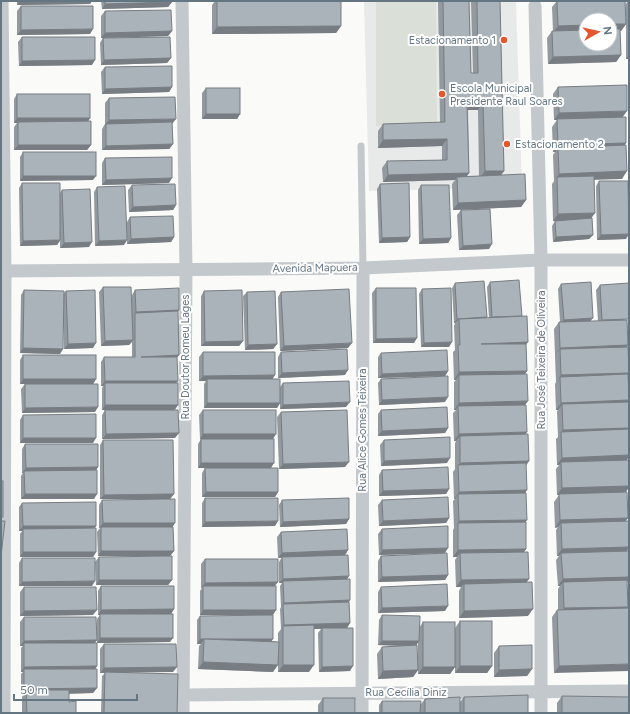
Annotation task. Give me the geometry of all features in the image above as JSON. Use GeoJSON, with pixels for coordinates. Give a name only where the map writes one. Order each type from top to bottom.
{"type":"FeatureCollection","features":[{"type":"Feature","properties":{"kind":"street"},"geometry":{"type":"LineString","coordinates":[[2,1],[4,713]]}},
{"type":"Feature","properties":{"kind":"street","name":"Rua Doutor Romeu Lages"},"geometry":{"type":"LineString","coordinates":[[182,1],[186,270],[183,713]]}},
{"type":"Feature","properties":{"kind":"street","name":"Rua José Teixeira de Oliveira"},"geometry":{"type":"LineString","coordinates":[[535,6],[541,260],[541,713]]}},
{"type":"Feature","properties":{"kind":"street","name":"Avenida Mapuera"},"geometry":{"type":"LineString","coordinates":[[3,271],[363,268],[541,260],[629,260]]}},
{"type":"Feature","properties":{"kind":"street","name":"Rua Alice Gomes Teixeira"},"geometry":{"type":"LineString","coordinates":[[362,713],[363,268]]}},
{"type":"Feature","properties":{"kind":"street","name":"Rua Cecília Diniz"},"geometry":{"type":"LineString","coordinates":[[183,695],[361,692],[629,691]]}},
{"type":"Feature","properties":{"kind":"lane","name":"Rua Alice Gomes Teixeira"},"geometry":{"type":"LineString","coordinates":[[361,146],[363,268]]}},
{"type":"Feature","properties":{"kind":"shaded area","name":"Escola Municipal Presidente Raul Soares"},"geometry":{"type":"Polygon","coordinates":[[[364,1],[516,1],[522,187],[369,191],[364,1]]]}},
{"type":"Feature","properties":{"kind":"shaded area"},"geometry":{"type":"Polygon","coordinates":[[[376,1],[436,1],[437,126],[376,126],[376,1]]]}},
{"type":"Feature","properties":{"kind":"building"},"geometry":{"type":"Polygon","coordinates":[[[105,1],[172,1],[172,2],[105,4],[105,1]]]}},
{"type":"Feature","properties":{"kind":"building"},"geometry":{"type":"Polygon","coordinates":[[[217,1],[341,1],[341,26],[217,27],[217,1]]]}},
{"type":"Feature","properties":{"kind":"building"},"geometry":{"type":"Polygon","coordinates":[[[443,1],[469,1],[471,73],[478,73],[477,1],[500,1],[504,171],[485,171],[483,103],[467,103],[469,173],[388,175],[387,161],[447,160],[447,139],[383,140],[383,124],[445,122],[443,1]]]}},
{"type":"Feature","properties":{"kind":"building"},"geometry":{"type":"Polygon","coordinates":[[[557,1],[625,1],[626,24],[618,24],[618,12],[578,12],[578,25],[558,26],[557,1]]]}},
{"type":"Feature","properties":{"kind":"building"},"geometry":{"type":"Polygon","coordinates":[[[21,6],[93,6],[93,29],[21,30],[21,6]]]}},
{"type":"Feature","properties":{"kind":"building"},"geometry":{"type":"Polygon","coordinates":[[[171,10],[172,31],[105,33],[105,11],[171,10]]]}},
{"type":"Feature","properties":{"kind":"building"},"geometry":{"type":"Polygon","coordinates":[[[618,29],[620,29],[621,55],[553,57],[552,31],[578,30],[578,52],[618,52],[618,29]]]}},
{"type":"Feature","properties":{"kind":"building"},"geometry":{"type":"Polygon","coordinates":[[[22,37],[95,37],[95,60],[22,61],[22,37]]]}},
{"type":"Feature","properties":{"kind":"building"},"geometry":{"type":"Polygon","coordinates":[[[170,37],[171,58],[104,60],[103,38],[170,37]]]}},
{"type":"Feature","properties":{"kind":"building"},"geometry":{"type":"Polygon","coordinates":[[[172,66],[172,87],[105,89],[105,67],[172,66]]]}},
{"type":"Feature","properties":{"kind":"building"},"geometry":{"type":"Polygon","coordinates":[[[627,85],[627,111],[559,113],[558,87],[627,85]]]}},
{"type":"Feature","properties":{"kind":"building"},"geometry":{"type":"Polygon","coordinates":[[[206,88],[240,88],[240,114],[206,114],[206,88]]]}},
{"type":"Feature","properties":{"kind":"building"},"geometry":{"type":"Polygon","coordinates":[[[17,94],[90,94],[90,118],[17,118],[17,94]]]}},
{"type":"Feature","properties":{"kind":"building"},"geometry":{"type":"Polygon","coordinates":[[[175,97],[176,119],[109,120],[109,98],[175,97]]]}},
{"type":"Feature","properties":{"kind":"building"},"geometry":{"type":"Polygon","coordinates":[[[626,117],[626,143],[558,145],[557,119],[626,117]]]}},
{"type":"Feature","properties":{"kind":"building"},"geometry":{"type":"Polygon","coordinates":[[[91,121],[91,145],[18,145],[18,122],[91,121]]]}},
{"type":"Feature","properties":{"kind":"building"},"geometry":{"type":"Polygon","coordinates":[[[172,122],[173,144],[106,146],[106,124],[172,122]]]}},
{"type":"Feature","properties":{"kind":"building"},"geometry":{"type":"Polygon","coordinates":[[[626,145],[627,171],[559,174],[558,148],[626,145]]]}},
{"type":"Feature","properties":{"kind":"building"},"geometry":{"type":"Polygon","coordinates":[[[23,152],[96,152],[96,176],[23,176],[23,152]]]}},
{"type":"Feature","properties":{"kind":"building"},"geometry":{"type":"Polygon","coordinates":[[[172,157],[172,178],[106,180],[105,158],[172,157]]]}},
{"type":"Feature","properties":{"kind":"building"},"geometry":{"type":"Polygon","coordinates":[[[525,174],[526,200],[458,203],[457,177],[525,174]]]}},
{"type":"Feature","properties":{"kind":"building"},"geometry":{"type":"Polygon","coordinates":[[[594,176],[595,213],[558,214],[557,177],[594,176]]]}},
{"type":"Feature","properties":{"kind":"building"},"geometry":{"type":"Polygon","coordinates":[[[599,181],[628,181],[629,234],[601,235],[599,181]]]}},
{"type":"Feature","properties":{"kind":"building"},"geometry":{"type":"Polygon","coordinates":[[[22,183],[60,183],[60,240],[23,241],[22,183]]]}},
{"type":"Feature","properties":{"kind":"building"},"geometry":{"type":"Polygon","coordinates":[[[409,183],[410,237],[382,238],[380,184],[409,183]]]}},
{"type":"Feature","properties":{"kind":"building"},"geometry":{"type":"Polygon","coordinates":[[[175,184],[176,205],[133,207],[132,185],[175,184]]]}},
{"type":"Feature","properties":{"kind":"building"},"geometry":{"type":"Polygon","coordinates":[[[421,185],[449,185],[451,238],[423,239],[421,185]]]}},
{"type":"Feature","properties":{"kind":"building"},"geometry":{"type":"Polygon","coordinates":[[[125,186],[127,240],[99,241],[97,187],[125,186]]]}},
{"type":"Feature","properties":{"kind":"building"},"geometry":{"type":"Polygon","coordinates":[[[90,189],[92,242],[64,243],[62,190],[90,189]]]}},
{"type":"Feature","properties":{"kind":"building"},"geometry":{"type":"Polygon","coordinates":[[[490,209],[492,244],[463,246],[461,210],[490,209]]]}},
{"type":"Feature","properties":{"kind":"building"},"geometry":{"type":"Polygon","coordinates":[[[173,216],[174,237],[131,239],[130,217],[173,216]]]}},
{"type":"Feature","properties":{"kind":"building"},"geometry":{"type":"Polygon","coordinates":[[[592,218],[593,235],[556,237],[555,221],[592,218]]]}},
{"type":"Feature","properties":{"kind":"building"},"geometry":{"type":"Polygon","coordinates":[[[519,280],[522,316],[492,317],[490,282],[519,280]]]}},
{"type":"Feature","properties":{"kind":"building"},"geometry":{"type":"Polygon","coordinates":[[[484,281],[487,317],[457,319],[455,283],[484,281]]]}},
{"type":"Feature","properties":{"kind":"building"},"geometry":{"type":"Polygon","coordinates":[[[591,282],[593,318],[564,320],[561,284],[591,282]]]}},
{"type":"Feature","properties":{"kind":"building"},"geometry":{"type":"Polygon","coordinates":[[[629,283],[629,319],[602,320],[600,285],[629,283]]]}},
{"type":"Feature","properties":{"kind":"building"},"geometry":{"type":"Polygon","coordinates":[[[103,287],[131,287],[133,340],[105,341],[103,287]]]}},
{"type":"Feature","properties":{"kind":"building"},"geometry":{"type":"Polygon","coordinates":[[[179,288],[179,310],[136,312],[135,290],[179,288]]]}},
{"type":"Feature","properties":{"kind":"building"},"geometry":{"type":"Polygon","coordinates":[[[376,288],[416,288],[417,338],[376,339],[376,288]]]}},
{"type":"Feature","properties":{"kind":"building"},"geometry":{"type":"Polygon","coordinates":[[[451,288],[452,342],[424,343],[422,289],[451,288]]]}},
{"type":"Feature","properties":{"kind":"building"},"geometry":{"type":"Polygon","coordinates":[[[349,289],[352,343],[284,346],[281,292],[349,289]]]}},
{"type":"Feature","properties":{"kind":"building"},"geometry":{"type":"Polygon","coordinates":[[[24,290],[64,291],[63,349],[23,348],[24,290]]]}},
{"type":"Feature","properties":{"kind":"building"},"geometry":{"type":"Polygon","coordinates":[[[95,290],[96,343],[68,344],[66,291],[95,290]]]}},
{"type":"Feature","properties":{"kind":"building"},"geometry":{"type":"Polygon","coordinates":[[[242,290],[243,341],[205,342],[204,291],[242,290]]]}},
{"type":"Feature","properties":{"kind":"building"},"geometry":{"type":"Polygon","coordinates":[[[275,291],[277,344],[248,345],[247,292],[275,291]]]}},
{"type":"Feature","properties":{"kind":"building"},"geometry":{"type":"Polygon","coordinates":[[[178,311],[179,355],[141,357],[177,357],[178,381],[105,381],[104,357],[135,357],[135,313],[178,311]]]}},
{"type":"Feature","properties":{"kind":"building"},"geometry":{"type":"Polygon","coordinates":[[[527,316],[528,342],[481,344],[526,344],[527,371],[459,372],[459,319],[527,316]]]}},
{"type":"Feature","properties":{"kind":"building"},"geometry":{"type":"Polygon","coordinates":[[[627,320],[628,345],[560,348],[559,322],[627,320]]]}},
{"type":"Feature","properties":{"kind":"building"},"geometry":{"type":"Polygon","coordinates":[[[628,347],[629,373],[561,375],[560,349],[628,347]]]}},
{"type":"Feature","properties":{"kind":"building"},"geometry":{"type":"Polygon","coordinates":[[[347,349],[348,370],[282,373],[281,352],[347,349]]]}},
{"type":"Feature","properties":{"kind":"building"},"geometry":{"type":"Polygon","coordinates":[[[447,350],[448,371],[382,374],[381,353],[447,350]]]}},
{"type":"Feature","properties":{"kind":"building"},"geometry":{"type":"Polygon","coordinates":[[[203,352],[275,352],[275,375],[203,376],[203,352]]]}},
{"type":"Feature","properties":{"kind":"building"},"geometry":{"type":"Polygon","coordinates":[[[23,355],[96,355],[96,379],[23,379],[23,355]]]}},
{"type":"Feature","properties":{"kind":"building"},"geometry":{"type":"Polygon","coordinates":[[[527,374],[528,401],[459,403],[459,375],[527,374]]]}},
{"type":"Feature","properties":{"kind":"building"},"geometry":{"type":"Polygon","coordinates":[[[628,374],[629,400],[561,403],[560,377],[628,374]]]}},
{"type":"Feature","properties":{"kind":"building"},"geometry":{"type":"Polygon","coordinates":[[[448,376],[448,397],[382,400],[381,379],[448,376]]]}},
{"type":"Feature","properties":{"kind":"building"},"geometry":{"type":"Polygon","coordinates":[[[207,379],[280,379],[280,403],[207,403],[207,379]]]}},
{"type":"Feature","properties":{"kind":"building"},"geometry":{"type":"Polygon","coordinates":[[[349,381],[350,402],[283,405],[283,383],[349,381]]]}},
{"type":"Feature","properties":{"kind":"building"},"geometry":{"type":"Polygon","coordinates":[[[105,383],[178,383],[178,405],[105,405],[105,383]]]}},
{"type":"Feature","properties":{"kind":"building"},"geometry":{"type":"Polygon","coordinates":[[[25,384],[98,384],[98,407],[25,408],[25,384]]]}},
{"type":"Feature","properties":{"kind":"building"},"geometry":{"type":"Polygon","coordinates":[[[629,402],[629,428],[563,430],[562,404],[629,402]]]}},
{"type":"Feature","properties":{"kind":"building"},"geometry":{"type":"Polygon","coordinates":[[[526,405],[527,432],[459,434],[458,406],[526,405]]]}},
{"type":"Feature","properties":{"kind":"building"},"geometry":{"type":"Polygon","coordinates":[[[447,407],[448,428],[382,431],[381,410],[447,407]]]}},
{"type":"Feature","properties":{"kind":"building"},"geometry":{"type":"Polygon","coordinates":[[[105,410],[178,410],[179,433],[106,434],[105,410]]]}},
{"type":"Feature","properties":{"kind":"building"},"geometry":{"type":"Polygon","coordinates":[[[203,410],[276,410],[276,434],[203,434],[203,410]]]}},
{"type":"Feature","properties":{"kind":"building"},"geometry":{"type":"Polygon","coordinates":[[[347,410],[349,462],[283,464],[281,412],[347,410]]]}},
{"type":"Feature","properties":{"kind":"building"},"geometry":{"type":"Polygon","coordinates":[[[96,414],[96,438],[23,438],[23,415],[96,414]]]}},
{"type":"Feature","properties":{"kind":"building"},"geometry":{"type":"Polygon","coordinates":[[[629,429],[629,455],[562,458],[561,432],[629,429]]]}},
{"type":"Feature","properties":{"kind":"building"},"geometry":{"type":"Polygon","coordinates":[[[528,434],[529,461],[460,463],[460,436],[528,434]]]}},
{"type":"Feature","properties":{"kind":"building"},"geometry":{"type":"Polygon","coordinates":[[[450,437],[450,458],[384,461],[384,440],[450,437]]]}},
{"type":"Feature","properties":{"kind":"building"},"geometry":{"type":"Polygon","coordinates":[[[201,439],[274,439],[274,463],[201,463],[201,439]]]}},
{"type":"Feature","properties":{"kind":"building"},"geometry":{"type":"Polygon","coordinates":[[[103,440],[173,440],[174,494],[104,495],[103,440]]]}},
{"type":"Feature","properties":{"kind":"building"},"geometry":{"type":"Polygon","coordinates":[[[25,444],[98,444],[98,467],[26,468],[25,444]]]}},
{"type":"Feature","properties":{"kind":"building"},"geometry":{"type":"Polygon","coordinates":[[[629,460],[629,486],[562,488],[561,462],[629,460]]]}},
{"type":"Feature","properties":{"kind":"building"},"geometry":{"type":"Polygon","coordinates":[[[526,463],[527,490],[459,492],[458,465],[526,463]]]}},
{"type":"Feature","properties":{"kind":"building"},"geometry":{"type":"Polygon","coordinates":[[[448,467],[449,489],[383,491],[382,470],[448,467]]]}},
{"type":"Feature","properties":{"kind":"building"},"geometry":{"type":"Polygon","coordinates":[[[205,468],[278,468],[278,492],[206,492],[205,468]]]}},
{"type":"Feature","properties":{"kind":"building"},"geometry":{"type":"Polygon","coordinates":[[[97,470],[97,494],[25,494],[24,471],[97,470]]]}},
{"type":"Feature","properties":{"kind":"building"},"geometry":{"type":"Polygon","coordinates":[[[1,481],[3,481],[3,517],[1,517],[1,481]]]}},
{"type":"Feature","properties":{"kind":"building"},"geometry":{"type":"Polygon","coordinates":[[[627,492],[628,518],[560,520],[559,494],[627,492]]]}},
{"type":"Feature","properties":{"kind":"building"},"geometry":{"type":"Polygon","coordinates":[[[526,493],[527,520],[459,521],[458,494],[526,493]]]}},
{"type":"Feature","properties":{"kind":"building"},"geometry":{"type":"Polygon","coordinates":[[[448,497],[449,518],[383,521],[382,500],[448,497]]]}},
{"type":"Feature","properties":{"kind":"building"},"geometry":{"type":"Polygon","coordinates":[[[205,498],[278,498],[278,521],[205,522],[205,498]]]}},
{"type":"Feature","properties":{"kind":"building"},"geometry":{"type":"Polygon","coordinates":[[[349,498],[349,519],[283,522],[282,500],[349,498]]]}},
{"type":"Feature","properties":{"kind":"building"},"geometry":{"type":"Polygon","coordinates":[[[175,499],[175,523],[103,523],[102,500],[175,499]]]}},
{"type":"Feature","properties":{"kind":"building"},"geometry":{"type":"Polygon","coordinates":[[[96,502],[96,526],[23,526],[22,503],[96,502]]]}},
{"type":"Feature","properties":{"kind":"building"},"geometry":{"type":"Polygon","coordinates":[[[1,521],[5,521],[1,556],[1,521]]]}},
{"type":"Feature","properties":{"kind":"building"},"geometry":{"type":"Polygon","coordinates":[[[629,521],[629,547],[562,549],[561,523],[629,521]]]}},
{"type":"Feature","properties":{"kind":"building"},"geometry":{"type":"Polygon","coordinates":[[[526,522],[526,549],[458,550],[458,523],[526,522]]]}},
{"type":"Feature","properties":{"kind":"building"},"geometry":{"type":"Polygon","coordinates":[[[448,526],[448,548],[382,550],[382,529],[448,526]]]}},
{"type":"Feature","properties":{"kind":"building"},"geometry":{"type":"Polygon","coordinates":[[[101,527],[173,527],[174,551],[101,551],[101,527]]]}},
{"type":"Feature","properties":{"kind":"building"},"geometry":{"type":"Polygon","coordinates":[[[96,528],[96,552],[23,552],[23,529],[96,528]]]}},
{"type":"Feature","properties":{"kind":"building"},"geometry":{"type":"Polygon","coordinates":[[[347,529],[348,550],[282,553],[281,532],[347,529]]]}},
{"type":"Feature","properties":{"kind":"building"},"geometry":{"type":"Polygon","coordinates":[[[629,551],[629,577],[563,579],[561,553],[629,551]]]}},
{"type":"Feature","properties":{"kind":"building"},"geometry":{"type":"Polygon","coordinates":[[[528,552],[529,579],[461,580],[460,553],[528,552]]]}},
{"type":"Feature","properties":{"kind":"building"},"geometry":{"type":"Polygon","coordinates":[[[447,553],[448,575],[382,577],[381,556],[447,553]]]}},
{"type":"Feature","properties":{"kind":"building"},"geometry":{"type":"Polygon","coordinates":[[[348,555],[349,576],[283,579],[282,557],[348,555]]]}},
{"type":"Feature","properties":{"kind":"building"},"geometry":{"type":"Polygon","coordinates":[[[172,556],[172,580],[99,580],[99,557],[172,556]]]}},
{"type":"Feature","properties":{"kind":"building"},"geometry":{"type":"Polygon","coordinates":[[[22,558],[95,558],[95,581],[22,582],[22,558]]]}},
{"type":"Feature","properties":{"kind":"building"},"geometry":{"type":"Polygon","coordinates":[[[205,559],[278,559],[278,582],[205,583],[205,559]]]}},
{"type":"Feature","properties":{"kind":"building"},"geometry":{"type":"Polygon","coordinates":[[[350,579],[350,600],[284,603],[283,581],[350,579]]]}},
{"type":"Feature","properties":{"kind":"building"},"geometry":{"type":"Polygon","coordinates":[[[627,580],[628,607],[564,608],[563,582],[627,580]]]}},
{"type":"Feature","properties":{"kind":"building"},"geometry":{"type":"Polygon","coordinates":[[[532,582],[533,609],[464,611],[464,584],[532,582]]]}},
{"type":"Feature","properties":{"kind":"building"},"geometry":{"type":"Polygon","coordinates":[[[447,584],[448,606],[382,608],[381,587],[447,584]]]}},
{"type":"Feature","properties":{"kind":"building"},"geometry":{"type":"Polygon","coordinates":[[[101,586],[174,586],[174,609],[101,610],[101,586]]]}},
{"type":"Feature","properties":{"kind":"building"},"geometry":{"type":"Polygon","coordinates":[[[203,586],[276,586],[276,610],[203,610],[203,586]]]}},
{"type":"Feature","properties":{"kind":"building"},"geometry":{"type":"Polygon","coordinates":[[[24,587],[96,587],[97,610],[24,611],[24,587]]]}},
{"type":"Feature","properties":{"kind":"building"},"geometry":{"type":"Polygon","coordinates":[[[349,602],[350,623],[284,625],[283,604],[349,602]]]}},
{"type":"Feature","properties":{"kind":"building"},"geometry":{"type":"Polygon","coordinates":[[[629,608],[629,664],[559,666],[557,610],[629,608]]]}},
{"type":"Feature","properties":{"kind":"building"},"geometry":{"type":"Polygon","coordinates":[[[100,614],[173,614],[173,638],[100,638],[100,614]]]}},
{"type":"Feature","properties":{"kind":"building"},"geometry":{"type":"Polygon","coordinates":[[[273,615],[273,639],[200,639],[200,616],[273,615]]]}},
{"type":"Feature","properties":{"kind":"building"},"geometry":{"type":"Polygon","coordinates":[[[382,615],[420,616],[419,641],[382,641],[382,615]]]}},
{"type":"Feature","properties":{"kind":"building"},"geometry":{"type":"Polygon","coordinates":[[[24,617],[96,617],[97,640],[24,641],[24,617]]]}},
{"type":"Feature","properties":{"kind":"building"},"geometry":{"type":"Polygon","coordinates":[[[460,621],[492,621],[492,666],[460,666],[460,621]]]}},
{"type":"Feature","properties":{"kind":"building"},"geometry":{"type":"Polygon","coordinates":[[[423,622],[455,622],[455,667],[423,667],[423,622]]]}},
{"type":"Feature","properties":{"kind":"building"},"geometry":{"type":"Polygon","coordinates":[[[314,625],[314,665],[283,665],[283,626],[314,625]]]}},
{"type":"Feature","properties":{"kind":"building"},"geometry":{"type":"Polygon","coordinates":[[[322,628],[353,628],[353,666],[322,667],[322,628]]]}},
{"type":"Feature","properties":{"kind":"building"},"geometry":{"type":"Polygon","coordinates":[[[204,639],[279,642],[278,665],[203,662],[204,639]]]}},
{"type":"Feature","properties":{"kind":"building"},"geometry":{"type":"Polygon","coordinates":[[[24,643],[97,643],[97,666],[24,667],[24,643]]]}},
{"type":"Feature","properties":{"kind":"building"},"geometry":{"type":"Polygon","coordinates":[[[104,644],[176,644],[177,667],[104,668],[104,644]]]}},
{"type":"Feature","properties":{"kind":"building"},"geometry":{"type":"Polygon","coordinates":[[[417,645],[418,670],[383,671],[382,647],[417,645]]]}},
{"type":"Feature","properties":{"kind":"building"},"geometry":{"type":"Polygon","coordinates":[[[532,645],[532,669],[499,670],[499,646],[532,645]]]}},
{"type":"Feature","properties":{"kind":"building"},"geometry":{"type":"Polygon","coordinates":[[[24,669],[97,669],[97,688],[24,689],[24,669]]]}},
{"type":"Feature","properties":{"kind":"building"},"geometry":{"type":"Polygon","coordinates":[[[105,672],[178,674],[177,713],[104,713],[105,672]]]}},
{"type":"Feature","properties":{"kind":"building"},"geometry":{"type":"Polygon","coordinates":[[[26,690],[69,690],[69,702],[76,701],[76,713],[27,713],[26,690]]]}},
{"type":"Feature","properties":{"kind":"building"},"geometry":{"type":"Polygon","coordinates":[[[528,695],[528,713],[464,713],[464,697],[528,695]]]}},
{"type":"Feature","properties":{"kind":"building"},"geometry":{"type":"Polygon","coordinates":[[[562,696],[629,697],[629,713],[562,713],[562,696]]]}},
{"type":"Feature","properties":{"kind":"building"},"geometry":{"type":"Polygon","coordinates":[[[460,697],[460,713],[425,713],[425,699],[460,697]]]}},
{"type":"Feature","properties":{"kind":"building"},"geometry":{"type":"Polygon","coordinates":[[[323,698],[355,698],[355,713],[323,713],[323,698]]]}},
{"type":"Feature","properties":{"kind":"building"},"geometry":{"type":"Polygon","coordinates":[[[382,701],[421,701],[420,713],[382,713],[382,701]]]}},
{"type":"Feature","properties":{"kind":"place","name":"Estacionamento 1"},"geometry":{"type":"Point","coordinates":[504,40]}},
{"type":"Feature","properties":{"kind":"place","name":"Escola Municipal Presidente Raul Soares"},"geometry":{"type":"Point","coordinates":[442,94]}},
{"type":"Feature","properties":{"kind":"place","name":"Estacionamento 2"},"geometry":{"type":"Point","coordinates":[507,144]}}]}
